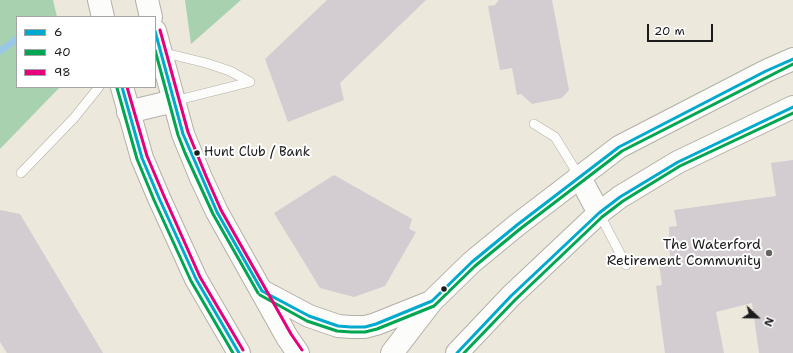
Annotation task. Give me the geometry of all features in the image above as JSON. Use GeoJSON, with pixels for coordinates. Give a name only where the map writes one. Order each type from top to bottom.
{"type":"FeatureCollection","features":[{"type":"Feature","properties":{"kind":"main road"},"geometry":{"type":"LineString","coordinates":[[98,0],[103,16]]}},
{"type":"Feature","properties":{"kind":"main road"},"geometry":{"type":"LineString","coordinates":[[147,0],[151,16]]}},
{"type":"Feature","properties":{"kind":"main road"},"geometry":{"type":"LineString","coordinates":[[158,41],[183,134],[217,212],[287,337],[298,353]]}},
{"type":"Feature","properties":{"kind":"main road"},"geometry":{"type":"LineString","coordinates":[[392,353],[432,301],[472,262],[579,176],[619,147],[766,71],[793,59]]}},
{"type":"Feature","properties":{"kind":"main road"},"geometry":{"type":"LineString","coordinates":[[122,88],[142,158],[178,240],[222,326],[239,353]]}},
{"type":"Feature","properties":{"kind":"main road"},"geometry":{"type":"LineString","coordinates":[[128,112],[174,101]]}},
{"type":"Feature","properties":{"kind":"main road"},"geometry":{"type":"LineString","coordinates":[[460,351],[511,296],[599,213],[620,197],[678,162],[793,107]]}},
{"type":"Feature","properties":{"kind":"main road"},"geometry":{"type":"LineString","coordinates":[[579,176],[599,213]]}},
{"type":"Feature","properties":{"kind":"main road"},"geometry":{"type":"LineString","coordinates":[[262,291],[308,316],[338,326],[351,327],[365,327],[376,324],[432,301]]}},
{"type":"Feature","properties":{"kind":"lane"},"geometry":{"type":"LineString","coordinates":[[158,41],[230,71],[250,82],[174,101]]}},
{"type":"Feature","properties":{"kind":"lane"},"geometry":{"type":"LineString","coordinates":[[21,173],[74,118],[98,88]]}},
{"type":"Feature","properties":{"kind":"lane"},"geometry":{"type":"LineString","coordinates":[[534,124],[555,137],[579,176]]}},
{"type":"Feature","properties":{"kind":"lane"},"geometry":{"type":"LineString","coordinates":[[599,213],[626,265]]}},
{"type":"Feature","properties":{"kind":"green space"},"geometry":{"type":"Polygon","coordinates":[[[0,0],[53,0],[57,16],[16,16],[16,88],[59,88],[0,149],[0,0]]]}},
{"type":"Feature","properties":{"kind":"green space"},"geometry":{"type":"Polygon","coordinates":[[[185,0],[241,0],[191,44],[185,0]]]}},
{"type":"Feature","properties":{"kind":"building"},"geometry":{"type":"Polygon","coordinates":[[[327,0],[426,0],[340,83],[344,100],[288,122],[265,59],[327,0]]]}},
{"type":"Feature","properties":{"kind":"building"},"geometry":{"type":"Polygon","coordinates":[[[499,0],[552,0],[569,90],[562,98],[532,104],[521,94],[517,95],[512,68],[500,70],[488,6],[495,5],[499,0]]]}},
{"type":"Feature","properties":{"kind":"building","name":"The Waterford Retirement Community"},"geometry":{"type":"Polygon","coordinates":[[[793,160],[793,353],[759,353],[752,303],[716,312],[724,353],[665,353],[656,286],[662,285],[658,257],[670,256],[669,227],[677,226],[674,210],[776,196],[771,163],[793,160]]]}},
{"type":"Feature","properties":{"kind":"building"},"geometry":{"type":"Polygon","coordinates":[[[334,175],[412,219],[409,229],[416,232],[385,286],[354,297],[320,288],[274,213],[334,175]]]}},
{"type":"Feature","properties":{"kind":"building"},"geometry":{"type":"Polygon","coordinates":[[[0,210],[20,214],[103,353],[7,353],[0,342],[0,210]]]}},
{"type":"Feature","properties":{"kind":"waterway"},"geometry":{"type":"LineString","coordinates":[[0,51],[16,40]]}},
{"type":"Feature","properties":{"kind":"transit line","name":"98"},"geometry":{"type":"LineString","coordinates":[[160,30],[188,132],[221,210],[291,334],[302,350]]}},
{"type":"Feature","properties":{"kind":"transit line","name":"6"},"geometry":{"type":"LineString","coordinates":[[156,35],[183,134],[217,212],[262,291]]}},
{"type":"Feature","properties":{"kind":"transit line","name":"40"},"geometry":{"type":"LineString","coordinates":[[156,54],[178,135],[185,153],[213,214],[258,293]]}},
{"type":"Feature","properties":{"kind":"transit line","name":"6"},"geometry":{"type":"LineString","coordinates":[[262,291],[309,316],[338,326],[351,327],[365,327],[376,324],[432,301],[472,262],[517,225],[619,147],[766,71],[793,59]]}},
{"type":"Feature","properties":{"kind":"transit line","name":"40"},"geometry":{"type":"LineString","coordinates":[[260,295],[307,321],[337,331],[351,332],[365,332],[377,329],[434,306],[475,266],[520,229],[622,151],[793,64]]}},
{"type":"Feature","properties":{"kind":"transit line","name":"40"},"geometry":{"type":"LineString","coordinates":[[117,88],[137,159],[154,200],[191,281],[233,353]]}},
{"type":"Feature","properties":{"kind":"transit line","name":"6"},"geometry":{"type":"LineString","coordinates":[[122,88],[142,158],[159,198],[196,279],[239,353]]}},
{"type":"Feature","properties":{"kind":"transit line","name":"98"},"geometry":{"type":"LineString","coordinates":[[127,88],[147,156],[164,196],[200,277],[243,350]]}},
{"type":"Feature","properties":{"kind":"transit line","name":"6"},"geometry":{"type":"LineString","coordinates":[[457,353],[511,296],[599,213],[620,197],[678,162],[793,107]]}},
{"type":"Feature","properties":{"kind":"transit line","name":"40"},"geometry":{"type":"LineString","coordinates":[[464,353],[515,300],[602,217],[623,201],[680,166],[793,113]]}},
{"type":"Feature","properties":{"kind":"place","name":"Hunt Club / Bank"},"geometry":{"type":"Point","coordinates":[197,153]}},
{"type":"Feature","properties":{"kind":"place","name":"The Waterford Retirement Community"},"geometry":{"type":"Point","coordinates":[769,253]}}]}
